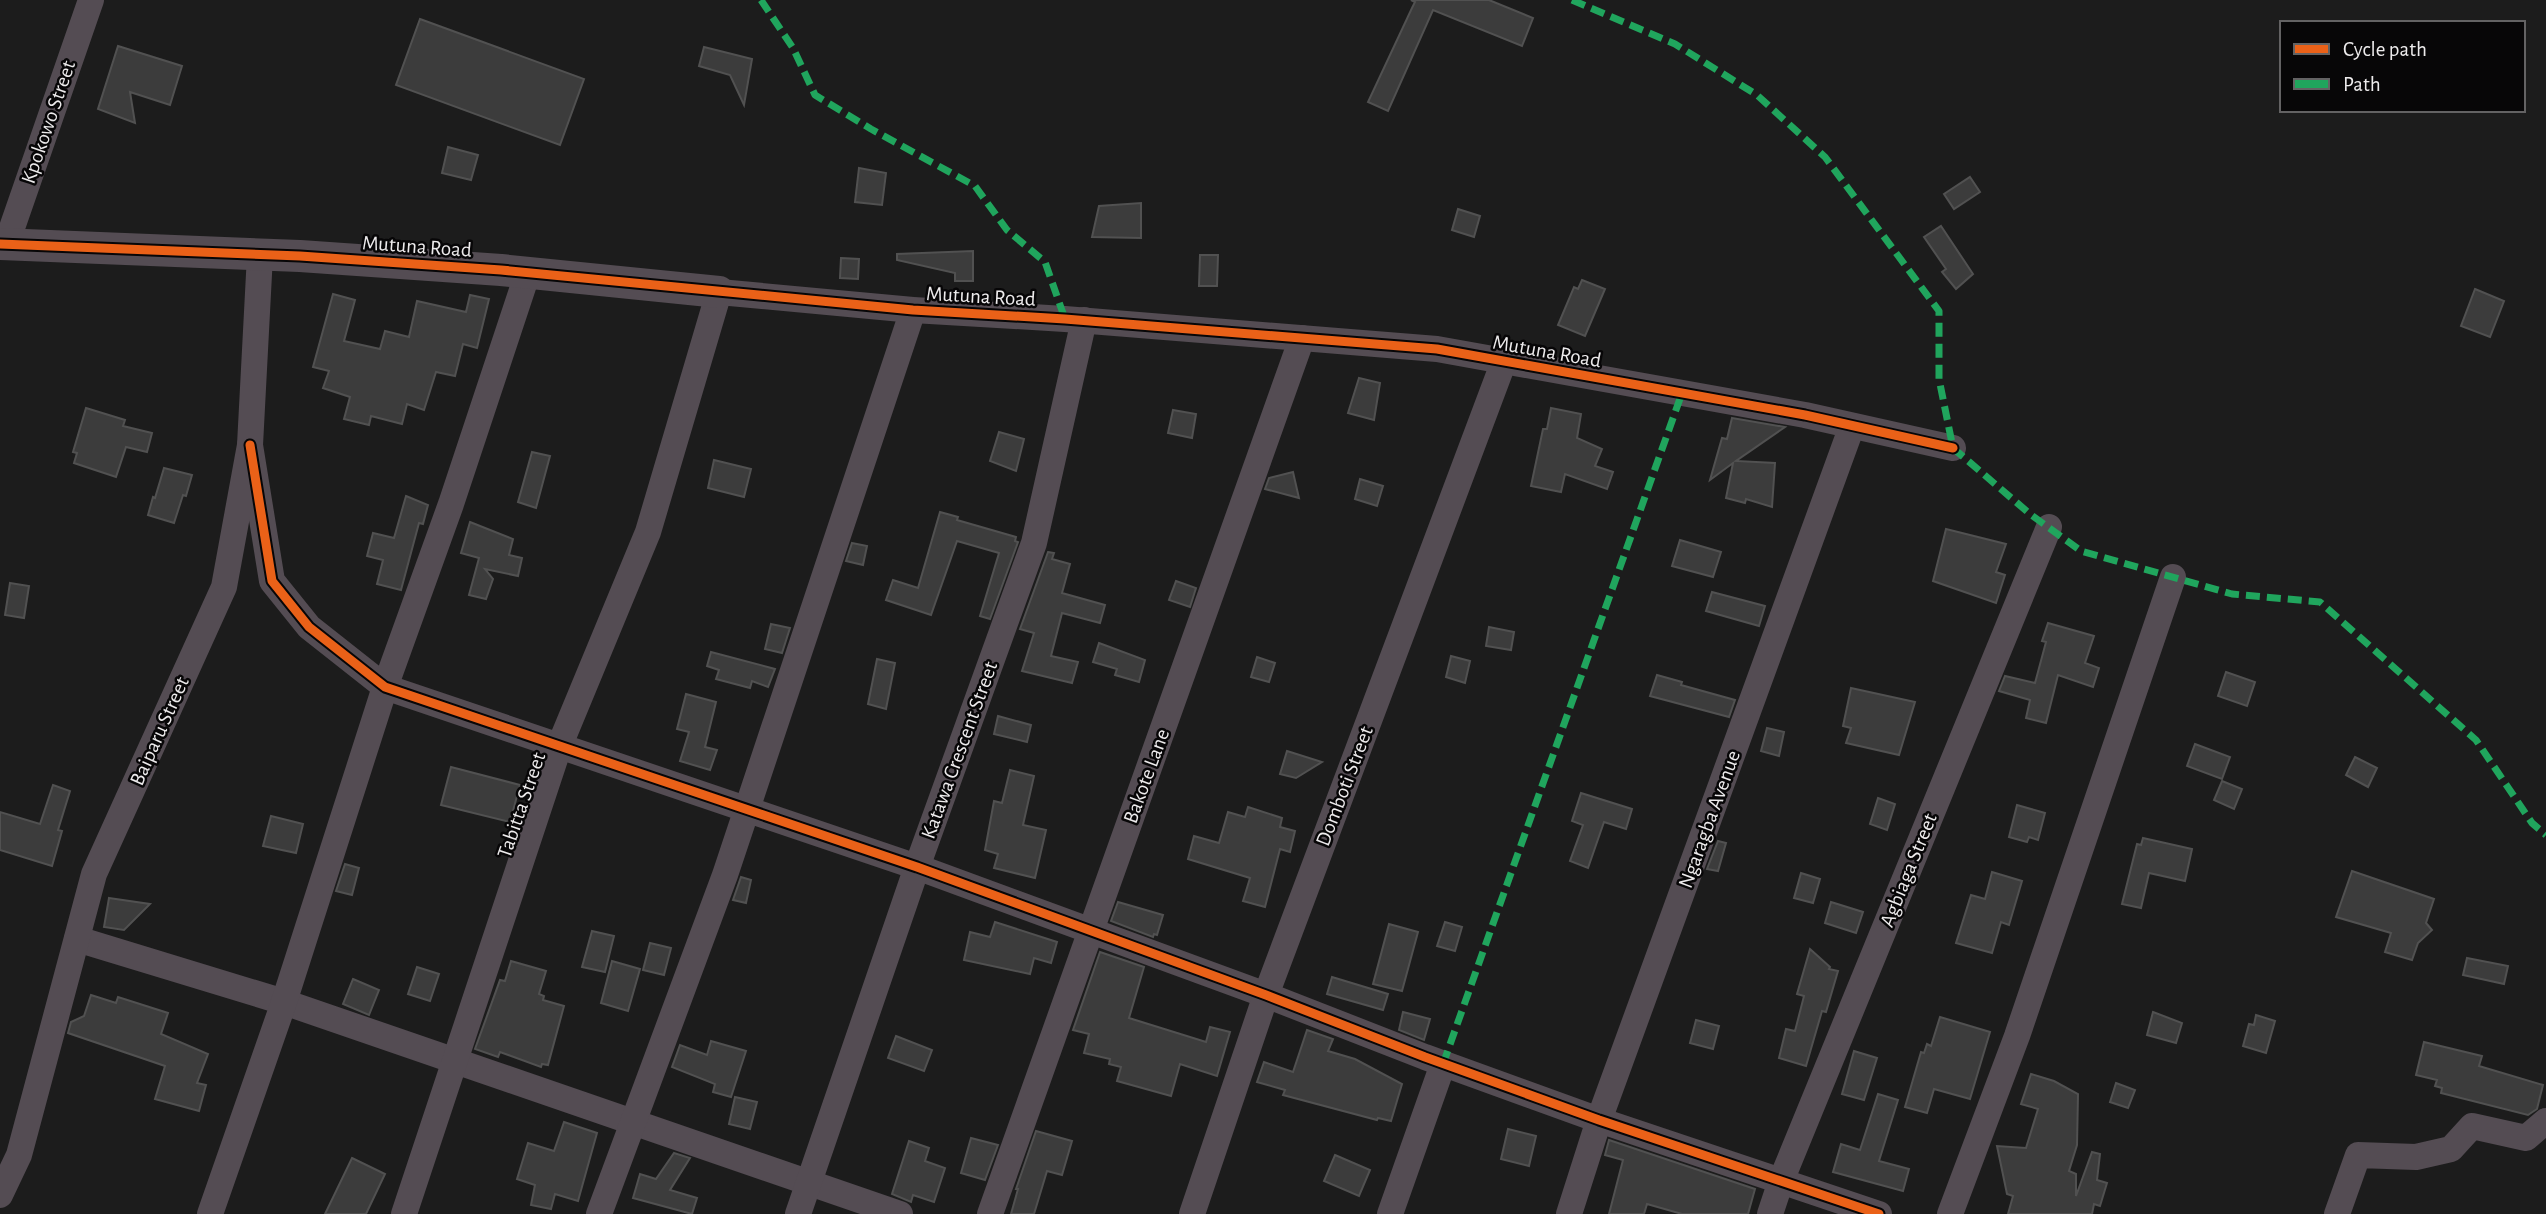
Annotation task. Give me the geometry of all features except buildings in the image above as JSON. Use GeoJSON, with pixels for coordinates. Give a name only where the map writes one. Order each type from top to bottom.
{"type":"FeatureCollection","features":[{"type":"Feature","properties":{"kind":"street","name":"Kpokowo Street"},"geometry":{"type":"LineString","coordinates":[[3,245],[91,0]]}},
{"type":"Feature","properties":{"kind":"street","name":"Mutuna Road"},"geometry":{"type":"LineString","coordinates":[[3,245],[260,255],[528,272],[913,310],[1084,320],[1437,349],[1852,426],[1953,448]]}},
{"type":"Feature","properties":{"kind":"street","name":"Baiparu Street"},"geometry":{"type":"LineString","coordinates":[[0,1195],[19,1155],[94,874],[224,587],[250,445],[260,255]]}},
{"type":"Feature","properties":{"kind":"street"},"geometry":{"type":"LineString","coordinates":[[210,1214],[284,1002],[385,687],[451,504],[528,272]]}},
{"type":"Feature","properties":{"kind":"street","name":"Tabitta Street"},"geometry":{"type":"LineString","coordinates":[[404,1214],[559,747],[649,532],[719,292]]}},
{"type":"Feature","properties":{"kind":"street"},"geometry":{"type":"LineString","coordinates":[[599,1214],[748,811],[913,310]]}},
{"type":"Feature","properties":{"kind":"street","name":"Katawa Crescent Street"},"geometry":{"type":"LineString","coordinates":[[798,1214],[917,867],[1034,543],[1084,320]]}},
{"type":"Feature","properties":{"kind":"street","name":"Bakote Lane"},"geometry":{"type":"LineString","coordinates":[[990,1214],[1302,338]]}},
{"type":"Feature","properties":{"kind":"street","name":"Domboti Street"},"geometry":{"type":"LineString","coordinates":[[1192,1214],[1266,995],[1504,361]]}},
{"type":"Feature","properties":{"kind":"street","name":"Ngaragba Avenue"},"geometry":{"type":"LineString","coordinates":[[1569,1214],[1599,1120],[1852,426]]}},
{"type":"Feature","properties":{"kind":"street"},"geometry":{"type":"LineString","coordinates":[[250,445],[272,580],[309,626],[385,687],[917,867],[1266,995],[1443,1064],[1599,1120],[1879,1214]]}},
{"type":"Feature","properties":{"kind":"street","name":"Agbiaga Street"},"geometry":{"type":"LineString","coordinates":[[1770,1214],[1781,1181],[2049,527]]}},
{"type":"Feature","properties":{"kind":"street"},"geometry":{"type":"LineString","coordinates":[[1950,1214],[2017,1035],[2173,577]]}},
{"type":"Feature","properties":{"kind":"street"},"geometry":{"type":"LineString","coordinates":[[77,939],[284,1002],[900,1214]]}},
{"type":"Feature","properties":{"kind":"street"},"geometry":{"type":"LineString","coordinates":[[1390,1214],[1443,1064]]}},
{"type":"Feature","properties":{"kind":"street"},"geometry":{"type":"LineString","coordinates":[[2337,1214],[2358,1154],[2416,1157],[2451,1149],[2472,1126],[2526,1138],[2546,1121]]}},
{"type":"Feature","properties":{"kind":"marked path"},"geometry":{"type":"LineString","coordinates":[[761,0],[793,48],[815,95],[975,186],[1007,230],[1045,262],[1065,319]]}},
{"type":"Feature","properties":{"kind":"marked path"},"geometry":{"type":"LineString","coordinates":[[1572,0],[1675,44],[1757,95],[1825,157],[1939,311],[1939,379],[1953,448],[2030,514],[2081,551],[2232,594],[2320,602],[2476,740],[2532,823],[2546,835]]}},
{"type":"Feature","properties":{"kind":"marked path"},"geometry":{"type":"LineString","coordinates":[[1443,1064],[1682,393]]}},
{"type":"Feature","properties":{"kind":"cycle path"},"geometry":{"type":"LineString","coordinates":[[0,244],[300,256],[501,270],[913,310],[1065,319],[1437,349],[1805,415],[1953,448]]}},
{"type":"Feature","properties":{"kind":"cycle path"},"geometry":{"type":"LineString","coordinates":[[250,445],[272,581],[309,627],[385,687],[917,867],[1599,1120],[1879,1214]]}}]}
